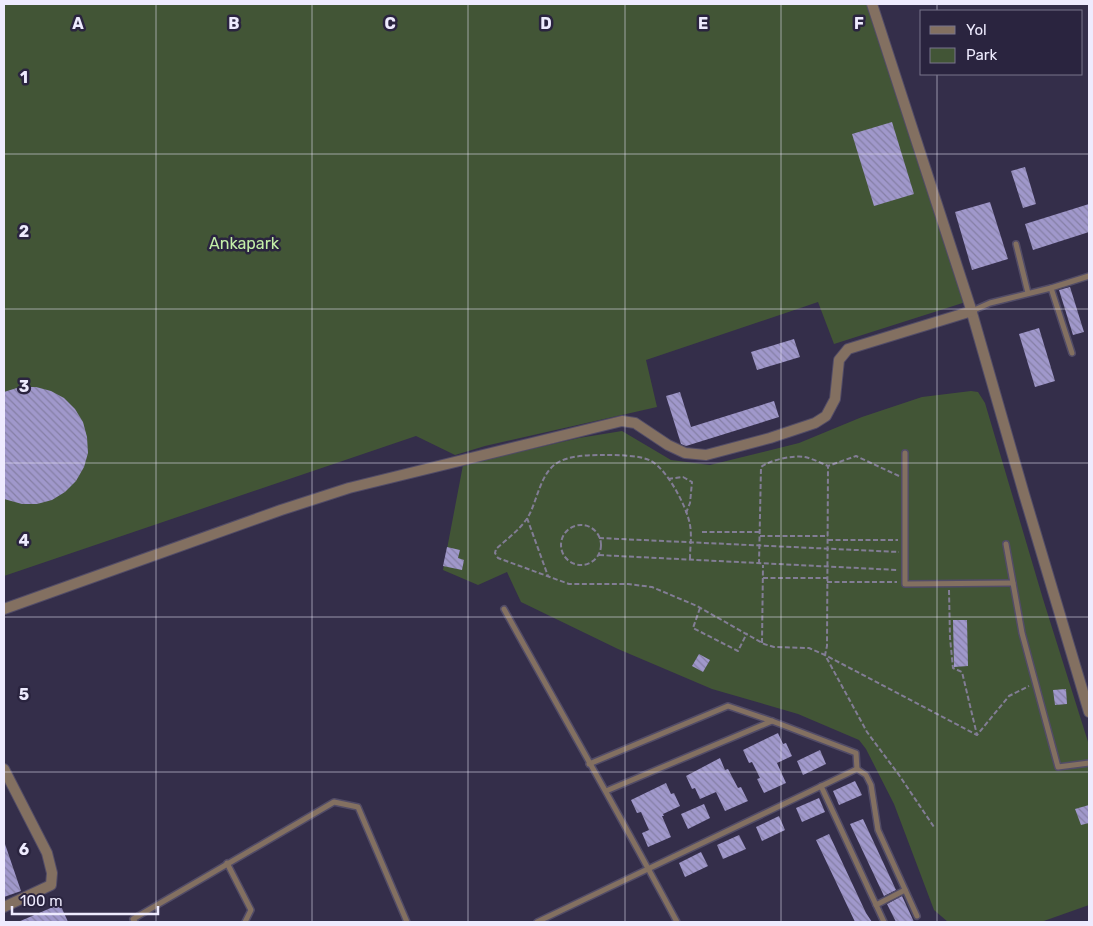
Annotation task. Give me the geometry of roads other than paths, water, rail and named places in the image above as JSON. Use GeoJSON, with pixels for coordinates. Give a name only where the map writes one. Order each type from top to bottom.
{"type":"FeatureCollection","features":[{"type":"Feature","properties":{"kind":"street"},"geometry":{"type":"LineString","coordinates":[[872,4],[972,312],[1089,712]]}},
{"type":"Feature","properties":{"kind":"street"},"geometry":{"type":"LineString","coordinates":[[4,609],[281,510],[349,488],[622,421],[635,424],[668,445],[686,453],[706,455],[770,438],[815,424],[826,416],[835,399],[839,360],[848,349],[972,312]]}},
{"type":"Feature","properties":{"kind":"street"},"geometry":{"type":"LineString","coordinates":[[4,769],[47,853],[52,873],[51,885],[4,907]]}},
{"type":"Feature","properties":{"kind":"lane"},"geometry":{"type":"LineString","coordinates":[[1016,244],[1028,294]]}},
{"type":"Feature","properties":{"kind":"lane"},"geometry":{"type":"LineString","coordinates":[[972,312],[990,303],[1051,288],[1089,276]]}},
{"type":"Feature","properties":{"kind":"lane"},"geometry":{"type":"LineString","coordinates":[[1051,288],[1072,352]]}},
{"type":"Feature","properties":{"kind":"lane"},"geometry":{"type":"LineString","coordinates":[[905,454],[905,584],[1012,583]]}},
{"type":"Feature","properties":{"kind":"lane"},"geometry":{"type":"LineString","coordinates":[[1006,544],[1022,633],[1058,767],[1089,763]]}},
{"type":"Feature","properties":{"kind":"lane"},"geometry":{"type":"LineString","coordinates":[[504,609],[677,922]]}},
{"type":"Feature","properties":{"kind":"lane"},"geometry":{"type":"LineString","coordinates":[[589,764],[728,706],[856,753],[857,769]]}},
{"type":"Feature","properties":{"kind":"lane"},"geometry":{"type":"LineString","coordinates":[[606,791],[772,721]]}},
{"type":"Feature","properties":{"kind":"lane"},"geometry":{"type":"LineString","coordinates":[[537,922],[857,769]]}},
{"type":"Feature","properties":{"kind":"lane"},"geometry":{"type":"LineString","coordinates":[[857,769],[866,775],[871,785],[878,830],[917,916]]}},
{"type":"Feature","properties":{"kind":"lane"},"geometry":{"type":"LineString","coordinates":[[821,786],[884,922]]}},
{"type":"Feature","properties":{"kind":"lane"},"geometry":{"type":"LineString","coordinates":[[135,922],[133,919],[334,802],[358,807],[407,922]]}},
{"type":"Feature","properties":{"kind":"lane"},"geometry":{"type":"LineString","coordinates":[[227,864],[251,910],[245,922]]}},
{"type":"Feature","properties":{"kind":"lane"},"geometry":{"type":"LineString","coordinates":[[876,905],[905,890]]}},
{"type":"Feature","properties":{"kind":"park label","name":"Ankapark"},"geometry":{"type":"Point","coordinates":[244,243]}}]}
